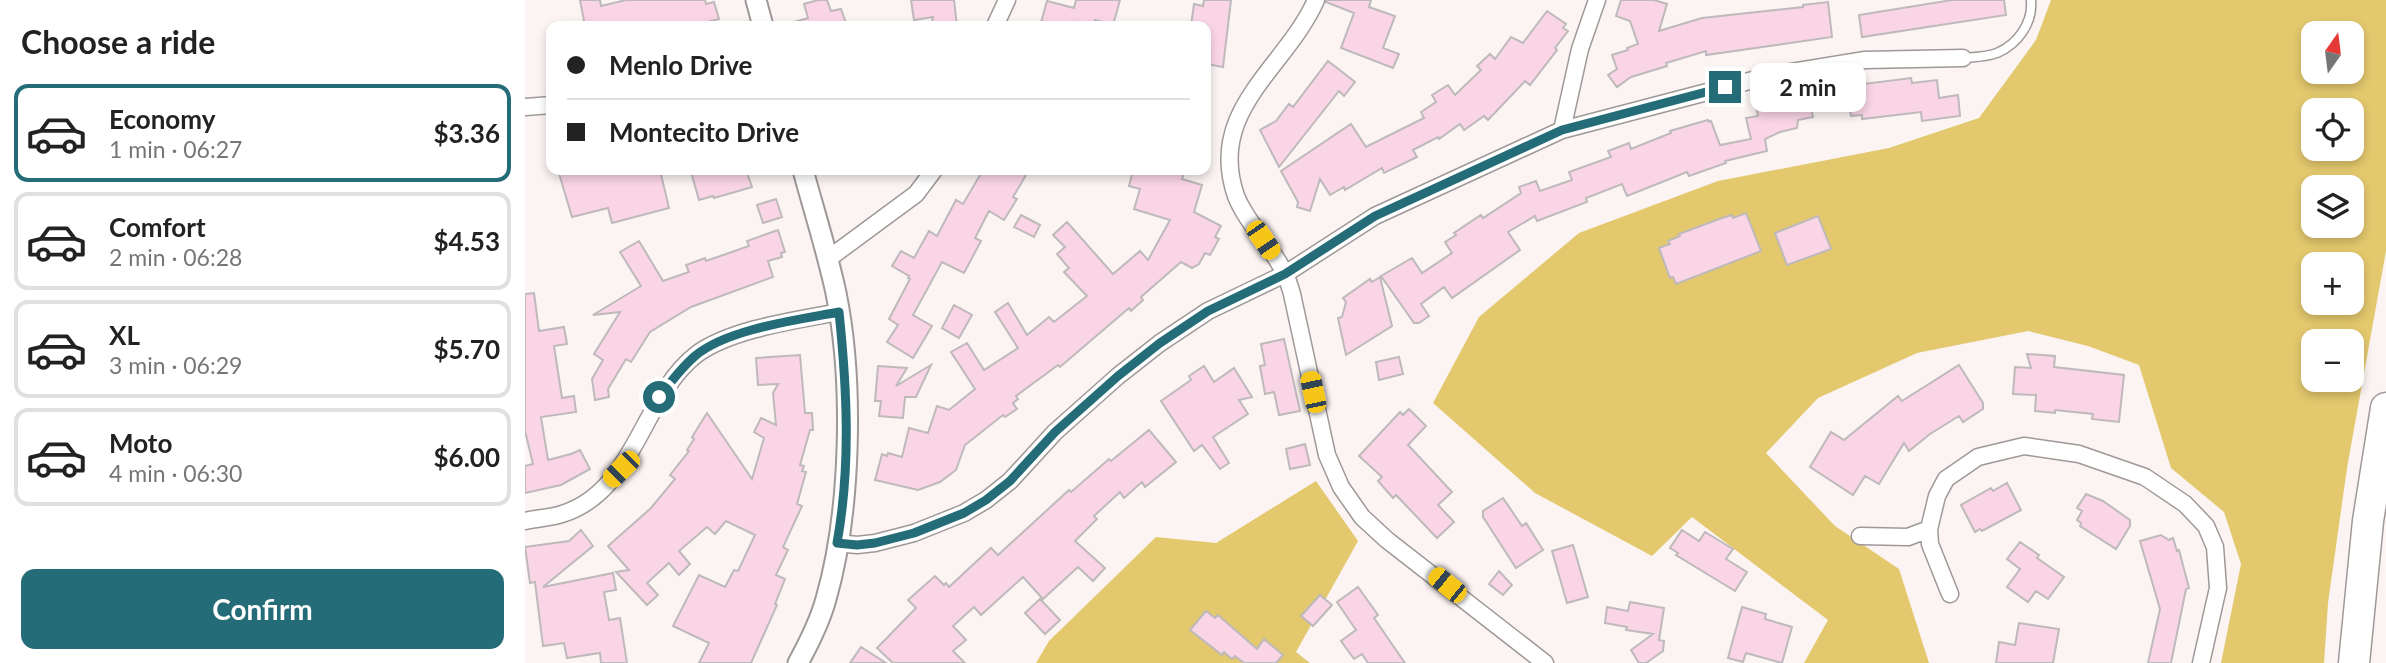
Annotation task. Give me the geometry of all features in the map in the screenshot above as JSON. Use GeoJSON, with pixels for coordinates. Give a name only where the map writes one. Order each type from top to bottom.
{"type":"FeatureCollection","features":[{"type":"Feature","properties":{"kind":"highway"},"geometry":{"type":"LineString","coordinates":[[2354,663],[2368,521],[2386,408]]}},
{"type":"Feature","properties":{"kind":"street"},"geometry":{"type":"LineString","coordinates":[[756,0],[762,21]]}},
{"type":"Feature","properties":{"kind":"street"},"geometry":{"type":"LineString","coordinates":[[997,21],[1007,0]]}},
{"type":"Feature","properties":{"kind":"street"},"geometry":{"type":"LineString","coordinates":[[1316,0],[1293,39],[1239,112],[1230,141],[1231,173],[1237,198],[1285,274],[1292,294],[1328,455],[1341,487],[1360,514],[1387,540],[1545,663]]}},
{"type":"Feature","properties":{"kind":"street"},"geometry":{"type":"LineString","coordinates":[[1562,130],[1580,49],[1597,0]]}},
{"type":"Feature","properties":{"kind":"street"},"geometry":{"type":"LineString","coordinates":[[837,543],[875,543],[914,533],[964,513],[1010,481],[1055,432],[1118,376],[1160,343],[1208,311],[1285,274],[1375,216],[1562,130],[1772,75],[1865,60],[1963,58]]}},
{"type":"Feature","properties":{"kind":"street"},"geometry":{"type":"LineString","coordinates":[[525,107],[546,105]]}},
{"type":"Feature","properties":{"kind":"street"},"geometry":{"type":"LineString","coordinates":[[798,663],[825,601],[837,543],[843,499],[847,423],[839,312],[828,259],[804,175]]}},
{"type":"Feature","properties":{"kind":"street"},"geometry":{"type":"LineString","coordinates":[[828,259],[916,194],[930,175]]}},
{"type":"Feature","properties":{"kind":"street"},"geometry":{"type":"LineString","coordinates":[[525,520],[562,514],[581,505],[598,492],[621,469],[659,397],[675,375],[696,355],[732,336],[839,312]]}},
{"type":"Feature","properties":{"kind":"street"},"geometry":{"type":"LineString","coordinates":[[1950,594],[1930,548],[1930,528],[1937,496],[1946,480],[1978,457],[2024,446],[2079,454],[2145,477],[2185,505],[2206,526],[2215,547],[2218,588],[2201,663]]}},
{"type":"Feature","properties":{"kind":"street"},"geometry":{"type":"LineString","coordinates":[[1860,536],[1908,537],[1930,528]]}},
{"type":"Feature","properties":{"kind":"lane"},"geometry":{"type":"LineString","coordinates":[[1963,58],[1996,53],[2017,39],[2031,18],[2031,0]]}},
{"type":"Feature","properties":{"kind":"shaded area"},"geometry":{"type":"Polygon","coordinates":[[[2051,0],[2386,0],[2386,251],[2364,373],[2364,329],[2301,329],[2301,392],[2361,392],[2328,603],[2324,663],[2221,663],[2241,564],[2224,512],[2171,468],[2139,365],[2088,346],[2028,331],[1917,353],[1818,398],[1766,453],[1835,526],[1899,569],[1929,663],[1804,663],[1828,620],[1692,517],[1652,556],[1535,493],[1433,403],[1479,317],[1579,233],[1718,181],[1889,148],[1979,118],[2036,40],[2051,0]]]}},
{"type":"Feature","properties":{"kind":"shaded area"},"geometry":{"type":"Polygon","coordinates":[[[1316,481],[1358,541],[1296,652],[1310,663],[1036,663],[1049,641],[1156,537],[1216,543],[1316,481]]]}},
{"type":"Feature","properties":{"kind":"building"},"geometry":{"type":"Polygon","coordinates":[[[580,0],[600,0],[601,6],[626,0],[705,0],[706,4],[714,2],[719,19],[712,21],[584,21],[580,0]]]}},
{"type":"Feature","properties":{"kind":"building"},"geometry":{"type":"Polygon","coordinates":[[[827,0],[831,11],[841,9],[845,21],[798,21],[808,18],[804,4],[827,0]]]}},
{"type":"Feature","properties":{"kind":"building"},"geometry":{"type":"Polygon","coordinates":[[[911,0],[954,0],[956,21],[932,21],[933,17],[914,20],[911,0]]]}},
{"type":"Feature","properties":{"kind":"building"},"geometry":{"type":"Polygon","coordinates":[[[1076,0],[1120,0],[1114,21],[1041,21],[1047,1],[1074,8],[1076,0]]]}},
{"type":"Feature","properties":{"kind":"building"},"geometry":{"type":"Polygon","coordinates":[[[1204,0],[1231,0],[1223,67],[1211,65],[1211,21],[1192,21],[1194,4],[1203,6],[1204,0]]]}},
{"type":"Feature","properties":{"kind":"building"},"geometry":{"type":"Polygon","coordinates":[[[1326,0],[1371,0],[1369,7],[1395,16],[1383,48],[1399,54],[1393,68],[1341,48],[1354,13],[1326,0]]]}},
{"type":"Feature","properties":{"kind":"building"},"geometry":{"type":"Polygon","coordinates":[[[1621,0],[1654,0],[1667,4],[1659,31],[1702,18],[1828,2],[1832,37],[1706,55],[1706,51],[1631,77],[1617,87],[1608,75],[1617,69],[1612,55],[1638,44],[1630,21],[1616,16],[1621,0]]]}},
{"type":"Feature","properties":{"kind":"building"},"geometry":{"type":"Polygon","coordinates":[[[1952,0],[2004,0],[2006,15],[1862,37],[1859,15],[1952,0]]]}},
{"type":"Feature","properties":{"kind":"building"},"geometry":{"type":"Polygon","coordinates":[[[1547,11],[1566,24],[1563,28],[1568,31],[1530,85],[1525,81],[1488,120],[1484,116],[1464,130],[1460,124],[1439,139],[1438,137],[1413,150],[1417,157],[1384,173],[1382,168],[1345,190],[1344,187],[1330,195],[1320,179],[1310,211],[1297,207],[1298,202],[1281,171],[1351,124],[1366,147],[1424,118],[1421,112],[1436,102],[1432,95],[1448,85],[1455,95],[1481,70],[1477,66],[1490,54],[1495,59],[1511,37],[1523,43],[1547,11]]]}},
{"type":"Feature","properties":{"kind":"building"},"geometry":{"type":"Polygon","coordinates":[[[1328,61],[1355,82],[1344,96],[1339,91],[1279,167],[1260,130],[1276,121],[1289,104],[1293,107],[1328,61]]]}},
{"type":"Feature","properties":{"kind":"building"},"geometry":{"type":"Polygon","coordinates":[[[1911,78],[1912,83],[1937,80],[1939,98],[1958,95],[1960,116],[1922,121],[1921,112],[1862,119],[1862,115],[1851,116],[1847,86],[1911,78]]]}},
{"type":"Feature","properties":{"kind":"building"},"geometry":{"type":"Polygon","coordinates":[[[1792,99],[1793,104],[1809,100],[1813,117],[1798,120],[1797,128],[1765,139],[1767,151],[1725,161],[1726,163],[1689,176],[1687,172],[1627,196],[1622,184],[1586,198],[1587,202],[1537,221],[1535,216],[1508,232],[1520,250],[1452,298],[1444,287],[1421,304],[1429,316],[1419,323],[1414,323],[1381,276],[1412,258],[1422,273],[1452,253],[1445,242],[1456,235],[1454,233],[1521,193],[1519,187],[1536,181],[1540,191],[1572,180],[1569,172],[1611,157],[1608,151],[1629,143],[1631,149],[1671,133],[1670,131],[1708,120],[1711,121],[1720,145],[1751,139],[1746,118],[1758,116],[1756,107],[1792,99]]]}},
{"type":"Feature","properties":{"kind":"building"},"geometry":{"type":"Polygon","coordinates":[[[559,175],[661,175],[669,208],[612,223],[608,208],[572,217],[559,175]]]}},
{"type":"Feature","properties":{"kind":"building"},"geometry":{"type":"Polygon","coordinates":[[[692,175],[748,175],[752,187],[699,200],[692,175]]]}},
{"type":"Feature","properties":{"kind":"building"},"geometry":{"type":"Polygon","coordinates":[[[980,175],[1026,175],[1013,197],[1017,199],[1004,220],[989,211],[975,238],[981,241],[964,273],[942,262],[913,315],[932,326],[913,358],[887,342],[898,325],[889,319],[910,279],[892,266],[901,251],[914,258],[929,231],[937,236],[956,200],[963,204],[980,175]]]}},
{"type":"Feature","properties":{"kind":"building"},"geometry":{"type":"Polygon","coordinates":[[[1132,175],[1183,175],[1182,179],[1202,185],[1194,212],[1221,226],[1215,237],[1219,239],[1210,255],[1205,253],[1199,264],[1192,268],[1181,262],[1141,297],[1143,300],[1131,311],[1129,308],[1060,367],[1058,365],[1016,396],[1018,399],[1013,403],[1017,409],[1005,417],[1003,415],[965,445],[956,470],[940,482],[918,490],[875,480],[882,454],[902,457],[909,428],[928,433],[937,406],[949,410],[975,389],[951,352],[967,343],[984,370],[1018,348],[995,312],[1008,303],[1027,335],[1049,317],[1054,322],[1087,296],[1064,272],[1069,268],[1057,254],[1065,247],[1053,235],[1067,222],[1113,274],[1140,251],[1148,260],[1170,220],[1134,209],[1140,189],[1129,186],[1132,175]]]}},
{"type":"Feature","properties":{"kind":"building"},"geometry":{"type":"Polygon","coordinates":[[[776,199],[782,217],[763,223],[757,205],[776,199]]]}},
{"type":"Feature","properties":{"kind":"building"},"geometry":{"type":"Polygon","coordinates":[[[1746,213],[1761,251],[1676,284],[1673,277],[1670,278],[1659,248],[1670,244],[1668,241],[1680,236],[1679,234],[1722,218],[1732,215],[1733,218],[1746,213]]]}},
{"type":"Feature","properties":{"kind":"building"},"geometry":{"type":"Polygon","coordinates":[[[1021,215],[1040,225],[1034,237],[1014,227],[1021,215]]]}},
{"type":"Feature","properties":{"kind":"building"},"geometry":{"type":"Polygon","coordinates":[[[1818,216],[1831,249],[1787,265],[1775,233],[1818,216]]]}},
{"type":"Feature","properties":{"kind":"building"},"geometry":{"type":"Polygon","coordinates":[[[778,230],[785,252],[781,253],[782,257],[768,261],[773,277],[691,307],[650,332],[631,362],[626,359],[608,389],[609,397],[595,400],[592,379],[603,360],[594,354],[620,312],[593,315],[641,286],[620,252],[639,241],[663,281],[689,272],[686,265],[749,246],[747,241],[778,230]]]}},
{"type":"Feature","properties":{"kind":"building"},"geometry":{"type":"Polygon","coordinates":[[[1380,277],[1392,326],[1346,355],[1338,318],[1342,317],[1346,302],[1343,298],[1370,279],[1372,282],[1380,277]]]}},
{"type":"Feature","properties":{"kind":"building"},"geometry":{"type":"Polygon","coordinates":[[[534,293],[539,331],[564,327],[567,344],[554,346],[562,398],[574,396],[576,412],[541,417],[548,460],[580,450],[590,469],[561,485],[525,493],[525,466],[533,464],[525,431],[525,294],[534,293]]]}},
{"type":"Feature","properties":{"kind":"building"},"geometry":{"type":"Polygon","coordinates":[[[954,305],[972,315],[959,338],[942,328],[954,305]]]}},
{"type":"Feature","properties":{"kind":"building"},"geometry":{"type":"Polygon","coordinates":[[[1284,339],[1300,411],[1279,415],[1274,392],[1265,394],[1260,366],[1265,365],[1261,344],[1284,339]]]}},
{"type":"Feature","properties":{"kind":"building"},"geometry":{"type":"Polygon","coordinates":[[[2027,354],[2055,356],[2054,367],[2124,375],[2119,422],[2092,419],[2093,414],[2035,411],[2036,395],[2013,394],[2015,367],[2031,368],[2027,354]]]}},
{"type":"Feature","properties":{"kind":"building"},"geometry":{"type":"Polygon","coordinates":[[[800,355],[805,413],[812,413],[813,430],[810,430],[800,465],[804,466],[802,471],[806,472],[797,504],[802,506],[783,547],[788,550],[776,575],[785,579],[775,604],[777,605],[751,663],[699,663],[709,643],[673,626],[699,575],[725,587],[734,570],[738,571],[755,535],[726,521],[715,534],[707,527],[679,551],[690,564],[679,575],[669,563],[647,583],[658,595],[647,605],[616,572],[629,570],[608,546],[651,508],[675,479],[670,475],[689,451],[687,450],[694,439],[692,437],[707,413],[752,479],[764,438],[754,432],[761,418],[776,425],[773,393],[778,384],[758,385],[756,358],[800,355]]]}},
{"type":"Feature","properties":{"kind":"building"},"geometry":{"type":"Polygon","coordinates":[[[1399,357],[1403,374],[1379,380],[1376,362],[1399,357]]]}},
{"type":"Feature","properties":{"kind":"building"},"geometry":{"type":"Polygon","coordinates":[[[931,365],[916,397],[905,397],[903,418],[879,416],[881,401],[875,401],[878,366],[907,368],[896,386],[931,365]]]}},
{"type":"Feature","properties":{"kind":"building"},"geometry":{"type":"Polygon","coordinates":[[[1959,365],[1983,403],[1983,409],[1963,422],[1959,416],[1909,451],[1904,443],[1879,484],[1865,476],[1853,495],[1810,467],[1831,432],[1844,440],[1898,396],[1902,401],[1959,365]]]}},
{"type":"Feature","properties":{"kind":"building"},"geometry":{"type":"Polygon","coordinates":[[[1204,366],[1214,382],[1234,368],[1252,397],[1239,400],[1248,414],[1213,437],[1229,463],[1220,469],[1202,445],[1194,451],[1161,401],[1191,380],[1189,376],[1204,366]]]}},
{"type":"Feature","properties":{"kind":"building"},"geometry":{"type":"Polygon","coordinates":[[[1409,409],[1426,426],[1408,445],[1452,492],[1438,505],[1454,522],[1437,538],[1396,495],[1393,498],[1378,481],[1382,477],[1359,456],[1400,412],[1403,415],[1409,409]]]}},
{"type":"Feature","properties":{"kind":"building"},"geometry":{"type":"Polygon","coordinates":[[[1149,430],[1176,462],[1145,487],[1142,482],[1124,498],[1120,492],[1094,516],[1097,519],[1075,541],[1105,568],[1093,581],[1078,567],[1043,599],[1023,577],[981,615],[974,607],[953,626],[966,640],[953,651],[965,663],[893,663],[877,648],[916,608],[908,600],[935,576],[949,587],[991,548],[998,555],[1069,490],[1071,492],[1109,459],[1111,461],[1149,430]]]}},
{"type":"Feature","properties":{"kind":"building"},"geometry":{"type":"Polygon","coordinates":[[[1305,444],[1310,465],[1290,469],[1286,449],[1305,444]]]}},
{"type":"Feature","properties":{"kind":"building"},"geometry":{"type":"Polygon","coordinates":[[[2007,483],[2021,510],[1982,531],[1980,529],[1975,532],[1961,505],[1991,488],[1993,491],[2007,483]]]}},
{"type":"Feature","properties":{"kind":"building"},"geometry":{"type":"Polygon","coordinates":[[[2086,494],[2103,501],[2130,520],[2130,526],[2116,549],[2080,526],[2081,523],[2077,520],[2082,511],[2077,508],[2086,494]]]}},
{"type":"Feature","properties":{"kind":"building"},"geometry":{"type":"Polygon","coordinates":[[[1503,498],[1522,526],[1526,523],[1543,550],[1516,568],[1483,517],[1483,511],[1503,498]]]}},
{"type":"Feature","properties":{"kind":"building"},"geometry":{"type":"Polygon","coordinates":[[[581,530],[593,546],[543,587],[613,573],[616,590],[604,592],[609,620],[620,618],[627,663],[601,663],[600,653],[567,658],[564,643],[543,646],[535,582],[530,583],[525,547],[569,541],[581,530]]]}},
{"type":"Feature","properties":{"kind":"building"},"geometry":{"type":"Polygon","coordinates":[[[1682,530],[1699,541],[1705,532],[1733,549],[1726,559],[1747,572],[1735,591],[1676,555],[1678,553],[1670,548],[1682,530]]]}},
{"type":"Feature","properties":{"kind":"building"},"geometry":{"type":"Polygon","coordinates":[[[2161,535],[2169,540],[2173,538],[2189,588],[2186,589],[2171,663],[2148,663],[2160,609],[2140,541],[2161,535]]]}},
{"type":"Feature","properties":{"kind":"building"},"geometry":{"type":"Polygon","coordinates":[[[2020,542],[2064,577],[2048,599],[2036,591],[2028,602],[2007,587],[2020,569],[2007,559],[2020,542]]]}},
{"type":"Feature","properties":{"kind":"building"},"geometry":{"type":"Polygon","coordinates":[[[1573,545],[1588,597],[1567,603],[1552,551],[1573,545]]]}},
{"type":"Feature","properties":{"kind":"building"},"geometry":{"type":"Polygon","coordinates":[[[1499,571],[1512,585],[1503,595],[1489,584],[1499,571]]]}},
{"type":"Feature","properties":{"kind":"building"},"geometry":{"type":"Polygon","coordinates":[[[1358,587],[1378,615],[1374,618],[1405,663],[1368,663],[1362,654],[1354,659],[1341,641],[1356,630],[1337,602],[1358,587]]]}},
{"type":"Feature","properties":{"kind":"building"},"geometry":{"type":"Polygon","coordinates":[[[1320,595],[1332,605],[1313,626],[1301,616],[1320,595]]]}},
{"type":"Feature","properties":{"kind":"building"},"geometry":{"type":"Polygon","coordinates":[[[1040,599],[1060,620],[1045,634],[1025,613],[1040,599]]]}},
{"type":"Feature","properties":{"kind":"building"},"geometry":{"type":"Polygon","coordinates":[[[1630,602],[1664,608],[1659,640],[1664,641],[1663,651],[1646,663],[1639,663],[1631,650],[1653,634],[1626,630],[1627,627],[1605,623],[1607,607],[1628,611],[1630,602]]]}},
{"type":"Feature","properties":{"kind":"building"},"geometry":{"type":"Polygon","coordinates":[[[1742,607],[1766,614],[1765,619],[1792,627],[1782,663],[1746,653],[1743,662],[1728,658],[1742,607]]]}},
{"type":"Feature","properties":{"kind":"building"},"geometry":{"type":"Polygon","coordinates":[[[1206,611],[1215,618],[1218,615],[1257,649],[1264,639],[1283,655],[1276,663],[1244,663],[1235,656],[1232,659],[1224,652],[1222,655],[1190,630],[1206,611]]]}},
{"type":"Feature","properties":{"kind":"building"},"geometry":{"type":"Polygon","coordinates":[[[2019,623],[2059,629],[2053,663],[1996,663],[1999,642],[2015,645],[2019,623]]]}},
{"type":"Feature","properties":{"kind":"building"},"geometry":{"type":"Polygon","coordinates":[[[861,647],[886,663],[850,663],[861,647]]]}},
{"type":"Feature","properties":{"kind":"route"},"geometry":{"type":"LineString","coordinates":[[659,397],[675,375],[696,355],[712,345],[732,336],[839,312],[847,423],[843,499],[837,543],[875,543],[914,533],[936,526],[986,500],[1010,481],[1055,432],[1097,394],[1160,343],[1208,311],[1285,274],[1375,216],[1562,130],[1725,87]]}}]}
